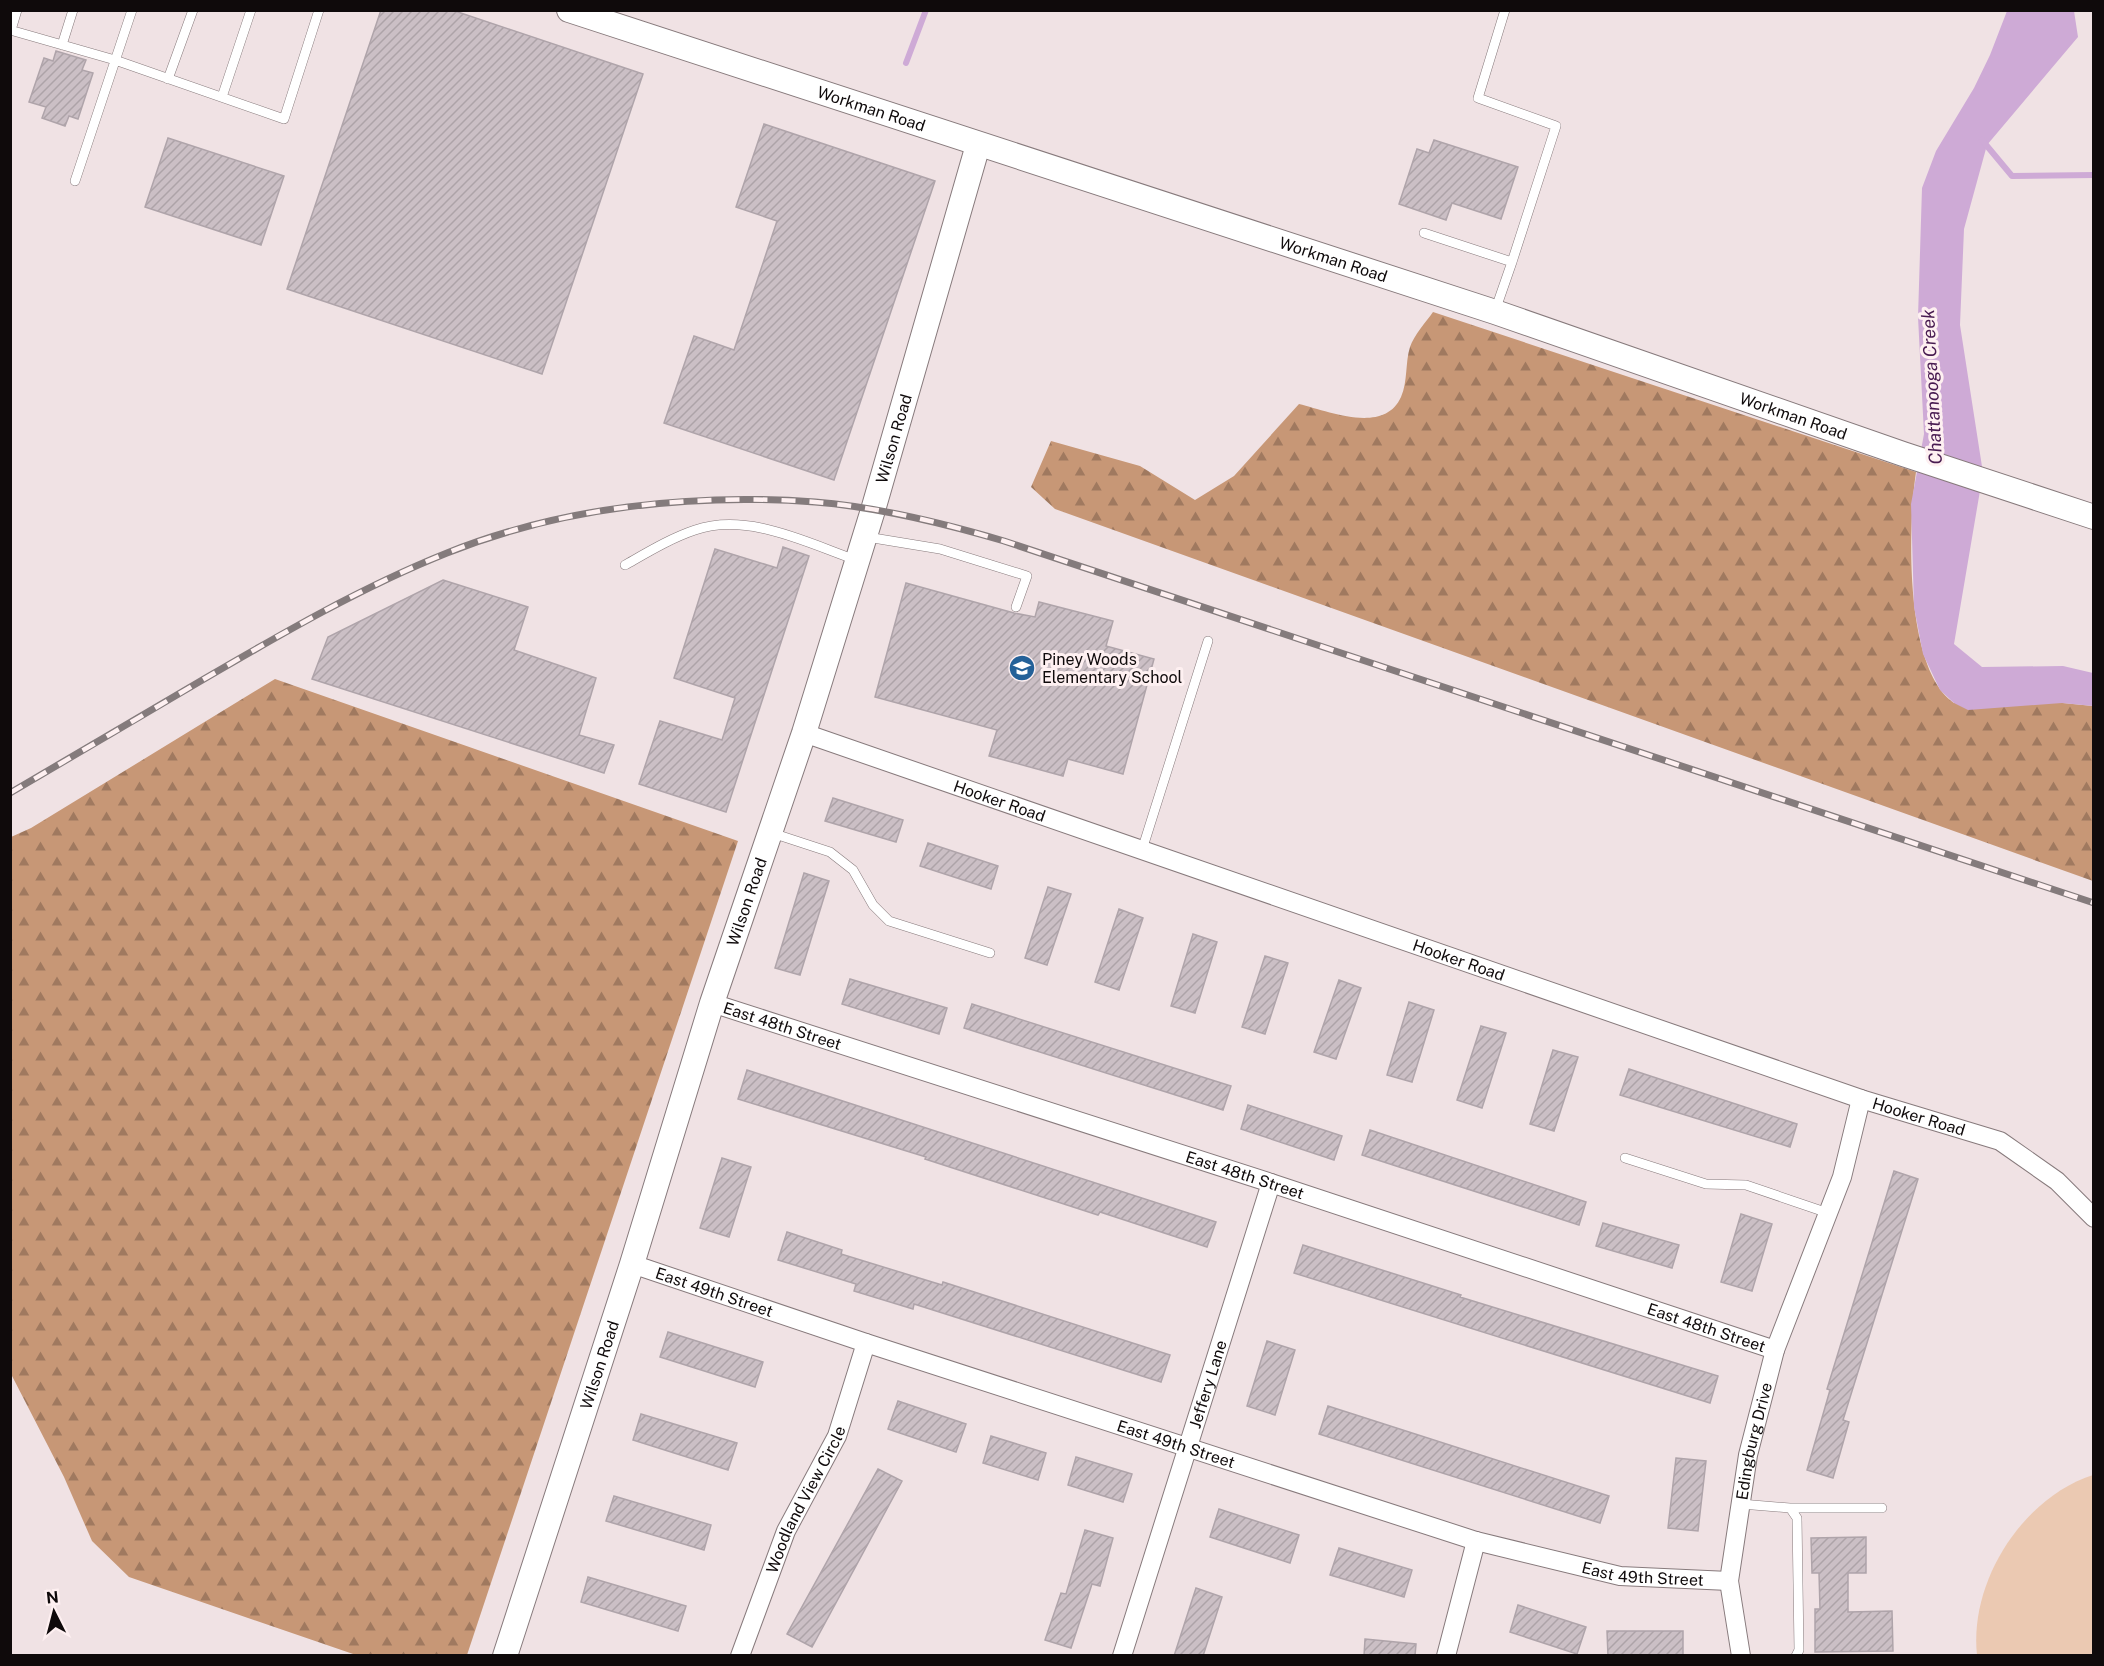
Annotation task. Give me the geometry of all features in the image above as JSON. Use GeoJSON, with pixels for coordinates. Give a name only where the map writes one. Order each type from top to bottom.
{"type":"FeatureCollection","features":[{"type":"Feature","properties":{"kind":"street","name":"Workman Road"},"geometry":{"type":"LineString","coordinates":[[569,10],[1495,312],[1903,454],[2094,517]]}},
{"type":"Feature","properties":{"kind":"street","name":"Wilson Road"},"geometry":{"type":"LineString","coordinates":[[505,1656],[632,1264],[712,1003],[804,733],[978,145]]}},
{"type":"Feature","properties":{"kind":"street","name":"Hooker Road"},"geometry":{"type":"LineString","coordinates":[[804,733],[1861,1099],[2000,1141],[2056,1181],[2094,1218]]}},
{"type":"Feature","properties":{"kind":"street","name":"East 48th Street"},"geometry":{"type":"LineString","coordinates":[[712,1003],[1271,1182],[1775,1350]]}},
{"type":"Feature","properties":{"kind":"street","name":"Edingburg Drive"},"geometry":{"type":"LineString","coordinates":[[1741,1656],[1729,1581],[1748,1455],[1775,1350],[1842,1177],[1861,1099]]}},
{"type":"Feature","properties":{"kind":"street","name":"Jeffery Lane"},"geometry":{"type":"LineString","coordinates":[[1122,1656],[1271,1182]]}},
{"type":"Feature","properties":{"kind":"street","name":"East 49th Street"},"geometry":{"type":"LineString","coordinates":[[632,1264],[866,1343],[1476,1541],[1620,1575],[1729,1581]]}},
{"type":"Feature","properties":{"kind":"street","name":"Woodland View Circle"},"geometry":{"type":"LineString","coordinates":[[740,1656],[786,1531],[837,1436],[866,1343]]}},
{"type":"Feature","properties":{"kind":"street"},"geometry":{"type":"LineString","coordinates":[[1446,1656],[1476,1541]]}},
{"type":"Feature","properties":{"kind":"lane"},"geometry":{"type":"LineString","coordinates":[[17,10],[11,30],[115,60],[284,119],[319,10]]}},
{"type":"Feature","properties":{"kind":"lane"},"geometry":{"type":"LineString","coordinates":[[62,45],[73,10]]}},
{"type":"Feature","properties":{"kind":"lane"},"geometry":{"type":"LineString","coordinates":[[75,181],[132,10]]}},
{"type":"Feature","properties":{"kind":"lane"},"geometry":{"type":"LineString","coordinates":[[168,79],[193,10]]}},
{"type":"Feature","properties":{"kind":"lane"},"geometry":{"type":"LineString","coordinates":[[222,97],[251,10]]}},
{"type":"Feature","properties":{"kind":"lane"},"geometry":{"type":"LineString","coordinates":[[1495,312],[1556,126],[1478,98],[1505,10]]}},
{"type":"Feature","properties":{"kind":"lane"},"geometry":{"type":"LineString","coordinates":[[1424,233],[1512,262]]}},
{"type":"Feature","properties":{"kind":"lane"},"geometry":{"type":"LineString","coordinates":[[625,565],[690,532],[723,526],[759,527],[856,560]]}},
{"type":"Feature","properties":{"kind":"lane"},"geometry":{"type":"LineString","coordinates":[[864,536],[940,549],[1027,576],[1016,607]]}},
{"type":"Feature","properties":{"kind":"lane"},"geometry":{"type":"LineString","coordinates":[[1142,850],[1208,641]]}},
{"type":"Feature","properties":{"kind":"lane"},"geometry":{"type":"LineString","coordinates":[[770,833],[830,852],[853,870],[873,905],[890,921],[990,953]]}},
{"type":"Feature","properties":{"kind":"lane"},"geometry":{"type":"LineString","coordinates":[[1625,1158],[1706,1184],[1746,1185],[1828,1212]]}},
{"type":"Feature","properties":{"kind":"lane"},"geometry":{"type":"LineString","coordinates":[[1741,1504],[1790,1508],[1882,1508]]}},
{"type":"Feature","properties":{"kind":"lane"},"geometry":{"type":"LineString","coordinates":[[1790,1508],[1797,1518],[1799,1529],[1799,1650],[1796,1656]]}},
{"type":"Feature","properties":{"kind":"shaded area"},"geometry":{"type":"Polygon","coordinates":[[[2093,1475],[2093,1655],[1977,1655],[1977,1627],[1982,1599],[1991,1572],[2005,1546],[2023,1523],[2044,1503],[2067,1486],[2093,1475]]]}},
{"type":"Feature","properties":{"kind":"green space"},"geometry":{"type":"Polygon","coordinates":[[[1433,312],[1916,472],[1911,560],[1913,595],[1926,660],[1938,686],[1954,703],[2063,703],[2093,706],[2093,881],[1055,509],[1031,487],[1051,441],[1140,466],[1195,500],[1234,476],[1299,404],[1340,415],[1369,418],[1382,415],[1393,408],[1403,391],[1408,353],[1412,342],[1433,312]]]}},
{"type":"Feature","properties":{"kind":"green space"},"geometry":{"type":"Polygon","coordinates":[[[275,679],[738,841],[467,1655],[356,1655],[129,1577],[92,1541],[64,1477],[11,1374],[11,837],[31,828],[275,679]]]}},
{"type":"Feature","properties":{"kind":"water","name":"Chattanooga Creek"},"geometry":{"type":"Polygon","coordinates":[[[2007,11],[2074,11],[2078,37],[1987,145],[1964,229],[1960,325],[1983,473],[1954,644],[1982,667],[2063,666],[2093,673],[2093,706],[2062,703],[1968,710],[1954,703],[1940,690],[1923,654],[1914,607],[1911,504],[1924,434],[1918,317],[1922,188],[1936,151],[1974,88],[1990,55],[2007,11]]]}},
{"type":"Feature","properties":{"kind":"building"},"geometry":{"type":"Polygon","coordinates":[[[381,10],[452,10],[643,74],[542,374],[287,289],[381,10]]]}},
{"type":"Feature","properties":{"kind":"building"},"geometry":{"type":"Polygon","coordinates":[[[56,51],[86,60],[82,70],[93,73],[78,119],[69,116],[65,126],[42,118],[46,107],[29,102],[44,58],[53,61],[56,51]]]}},
{"type":"Feature","properties":{"kind":"building"},"geometry":{"type":"Polygon","coordinates":[[[764,124],[935,181],[834,480],[664,423],[694,336],[734,350],[777,221],[736,207],[764,124]]]}},
{"type":"Feature","properties":{"kind":"building"},"geometry":{"type":"Polygon","coordinates":[[[168,138],[284,176],[261,245],[145,207],[168,138]]]}},
{"type":"Feature","properties":{"kind":"building"},"geometry":{"type":"Polygon","coordinates":[[[1434,140],[1518,167],[1501,219],[1452,203],[1446,220],[1399,204],[1417,149],[1429,153],[1434,140]]]}},
{"type":"Feature","properties":{"kind":"building"},"geometry":{"type":"Polygon","coordinates":[[[783,547],[809,556],[726,812],[639,784],[660,721],[722,740],[735,698],[674,678],[715,549],[777,568],[783,547]]]}},
{"type":"Feature","properties":{"kind":"building"},"geometry":{"type":"Polygon","coordinates":[[[443,580],[528,607],[514,650],[596,678],[579,735],[614,745],[604,773],[312,679],[328,637],[443,580]]]}},
{"type":"Feature","properties":{"kind":"building"},"geometry":{"type":"Polygon","coordinates":[[[906,583],[1035,617],[1039,602],[1113,621],[1106,646],[1154,659],[1123,774],[1068,759],[1063,776],[989,756],[997,730],[875,697],[906,583]]]}},
{"type":"Feature","properties":{"kind":"building"},"geometry":{"type":"Polygon","coordinates":[[[833,798],[903,820],[896,842],[825,821],[833,798]]]}},
{"type":"Feature","properties":{"kind":"building"},"geometry":{"type":"Polygon","coordinates":[[[928,843],[998,866],[991,889],[920,866],[928,843]]]}},
{"type":"Feature","properties":{"kind":"building"},"geometry":{"type":"Polygon","coordinates":[[[804,873],[829,881],[800,975],[775,968],[804,873]]]}},
{"type":"Feature","properties":{"kind":"building"},"geometry":{"type":"Polygon","coordinates":[[[1048,887],[1071,894],[1047,965],[1025,958],[1048,887]]]}},
{"type":"Feature","properties":{"kind":"building"},"geometry":{"type":"Polygon","coordinates":[[[1119,909],[1143,918],[1119,990],[1095,982],[1119,909]]]}},
{"type":"Feature","properties":{"kind":"building"},"geometry":{"type":"Polygon","coordinates":[[[1193,934],[1217,942],[1195,1013],[1171,1006],[1193,934]]]}},
{"type":"Feature","properties":{"kind":"building"},"geometry":{"type":"Polygon","coordinates":[[[1265,956],[1288,963],[1265,1034],[1242,1027],[1265,956]]]}},
{"type":"Feature","properties":{"kind":"building"},"geometry":{"type":"Polygon","coordinates":[[[850,979],[947,1008],[939,1034],[842,1004],[850,979]]]}},
{"type":"Feature","properties":{"kind":"building"},"geometry":{"type":"Polygon","coordinates":[[[1339,980],[1361,988],[1336,1059],[1314,1052],[1339,980]]]}},
{"type":"Feature","properties":{"kind":"building"},"geometry":{"type":"Polygon","coordinates":[[[1409,1002],[1434,1010],[1412,1082],[1387,1075],[1409,1002]]]}},
{"type":"Feature","properties":{"kind":"building"},"geometry":{"type":"Polygon","coordinates":[[[972,1004],[1231,1086],[1223,1110],[964,1028],[972,1004]]]}},
{"type":"Feature","properties":{"kind":"building"},"geometry":{"type":"Polygon","coordinates":[[[1481,1026],[1506,1033],[1482,1108],[1457,1100],[1481,1026]]]}},
{"type":"Feature","properties":{"kind":"building"},"geometry":{"type":"Polygon","coordinates":[[[1553,1050],[1578,1057],[1554,1131],[1530,1124],[1553,1050]]]}},
{"type":"Feature","properties":{"kind":"building"},"geometry":{"type":"Polygon","coordinates":[[[1629,1069],[1797,1124],[1790,1147],[1620,1095],[1629,1069]]]}},
{"type":"Feature","properties":{"kind":"building"},"geometry":{"type":"Polygon","coordinates":[[[747,1070],[1216,1222],[1207,1247],[1100,1212],[1098,1215],[925,1159],[926,1157],[738,1099],[747,1070]]]}},
{"type":"Feature","properties":{"kind":"building"},"geometry":{"type":"Polygon","coordinates":[[[1248,1105],[1342,1136],[1334,1160],[1241,1129],[1248,1105]]]}},
{"type":"Feature","properties":{"kind":"building"},"geometry":{"type":"Polygon","coordinates":[[[1370,1130],[1586,1202],[1579,1225],[1362,1155],[1370,1130]]]}},
{"type":"Feature","properties":{"kind":"building"},"geometry":{"type":"Polygon","coordinates":[[[722,1158],[751,1167],[729,1237],[700,1228],[722,1158]]]}},
{"type":"Feature","properties":{"kind":"building"},"geometry":{"type":"Polygon","coordinates":[[[1894,1171],[1918,1179],[1843,1420],[1849,1422],[1833,1478],[1807,1470],[1830,1390],[1827,1389],[1894,1171]]]}},
{"type":"Feature","properties":{"kind":"building"},"geometry":{"type":"Polygon","coordinates":[[[1741,1214],[1772,1224],[1752,1291],[1721,1282],[1741,1214]]]}},
{"type":"Feature","properties":{"kind":"building"},"geometry":{"type":"Polygon","coordinates":[[[1603,1223],[1679,1245],[1672,1268],[1596,1246],[1603,1223]]]}},
{"type":"Feature","properties":{"kind":"building"},"geometry":{"type":"Polygon","coordinates":[[[787,1232],[842,1250],[841,1254],[942,1285],[943,1282],[1170,1355],[1161,1382],[914,1304],[913,1309],[854,1291],[856,1284],[778,1260],[787,1232]]]}},
{"type":"Feature","properties":{"kind":"building"},"geometry":{"type":"Polygon","coordinates":[[[1303,1245],[1461,1295],[1460,1297],[1718,1376],[1710,1403],[1294,1273],[1303,1245]]]}},
{"type":"Feature","properties":{"kind":"building"},"geometry":{"type":"Polygon","coordinates":[[[668,1332],[763,1362],[755,1387],[660,1357],[668,1332]]]}},
{"type":"Feature","properties":{"kind":"building"},"geometry":{"type":"Polygon","coordinates":[[[1267,1341],[1295,1350],[1275,1415],[1247,1406],[1267,1341]]]}},
{"type":"Feature","properties":{"kind":"building"},"geometry":{"type":"Polygon","coordinates":[[[898,1401],[966,1424],[956,1452],[888,1429],[898,1401]]]}},
{"type":"Feature","properties":{"kind":"building"},"geometry":{"type":"Polygon","coordinates":[[[1328,1406],[1609,1496],[1600,1523],[1319,1434],[1328,1406]]]}},
{"type":"Feature","properties":{"kind":"building"},"geometry":{"type":"Polygon","coordinates":[[[641,1414],[737,1443],[728,1470],[633,1440],[641,1414]]]}},
{"type":"Feature","properties":{"kind":"building"},"geometry":{"type":"Polygon","coordinates":[[[991,1436],[1046,1453],[1038,1480],[983,1463],[991,1436]]]}},
{"type":"Feature","properties":{"kind":"building"},"geometry":{"type":"Polygon","coordinates":[[[1076,1457],[1132,1474],[1123,1502],[1068,1485],[1076,1457]]]}},
{"type":"Feature","properties":{"kind":"building"},"geometry":{"type":"Polygon","coordinates":[[[1676,1458],[1706,1461],[1698,1531],[1668,1528],[1676,1458]]]}},
{"type":"Feature","properties":{"kind":"building"},"geometry":{"type":"Polygon","coordinates":[[[878,1469],[902,1481],[812,1647],[787,1634],[878,1469]]]}},
{"type":"Feature","properties":{"kind":"building"},"geometry":{"type":"Polygon","coordinates":[[[614,1496],[711,1525],[704,1550],[606,1521],[614,1496]]]}},
{"type":"Feature","properties":{"kind":"building"},"geometry":{"type":"Polygon","coordinates":[[[1219,1509],[1299,1535],[1290,1563],[1210,1537],[1219,1509]]]}},
{"type":"Feature","properties":{"kind":"building"},"geometry":{"type":"Polygon","coordinates":[[[1085,1530],[1113,1538],[1100,1586],[1092,1584],[1071,1648],[1045,1640],[1061,1593],[1066,1594],[1085,1530]]]}},
{"type":"Feature","properties":{"kind":"building"},"geometry":{"type":"Polygon","coordinates":[[[1866,1537],[1866,1573],[1848,1573],[1848,1612],[1892,1611],[1893,1651],[1815,1652],[1815,1609],[1820,1609],[1819,1573],[1812,1573],[1811,1538],[1866,1537]]]}},
{"type":"Feature","properties":{"kind":"building"},"geometry":{"type":"Polygon","coordinates":[[[1339,1548],[1412,1570],[1404,1597],[1330,1575],[1339,1548]]]}},
{"type":"Feature","properties":{"kind":"building"},"geometry":{"type":"Polygon","coordinates":[[[588,1577],[686,1606],[678,1631],[581,1602],[588,1577]]]}},
{"type":"Feature","properties":{"kind":"building"},"geometry":{"type":"Polygon","coordinates":[[[1196,1588],[1222,1597],[1203,1656],[1174,1656],[1196,1588]]]}},
{"type":"Feature","properties":{"kind":"building"},"geometry":{"type":"Polygon","coordinates":[[[1518,1605],[1586,1627],[1577,1654],[1510,1632],[1518,1605]]]}},
{"type":"Feature","properties":{"kind":"building"},"geometry":{"type":"Polygon","coordinates":[[[1607,1631],[1683,1631],[1683,1656],[1608,1656],[1607,1631]]]}},
{"type":"Feature","properties":{"kind":"building"},"geometry":{"type":"Polygon","coordinates":[[[1365,1639],[1416,1644],[1415,1656],[1364,1656],[1365,1639]]]}},
{"type":"Feature","properties":{"kind":"waterway"},"geometry":{"type":"LineString","coordinates":[[906,63],[926,10]]}},
{"type":"Feature","properties":{"kind":"waterway"},"geometry":{"type":"LineString","coordinates":[[1982,140],[2012,176],[2094,175]]}},
{"type":"Feature","properties":{"kind":"railway"},"geometry":{"type":"LineString","coordinates":[[10,793],[323,612],[415,566],[491,537],[535,524],[628,507],[722,500],[815,502],[911,517],[1004,541],[2094,903]]}},
{"type":"Feature","properties":{"kind":"place","name":"Piney Woods Elementary School"},"geometry":{"type":"Point","coordinates":[1022,668]}}]}
